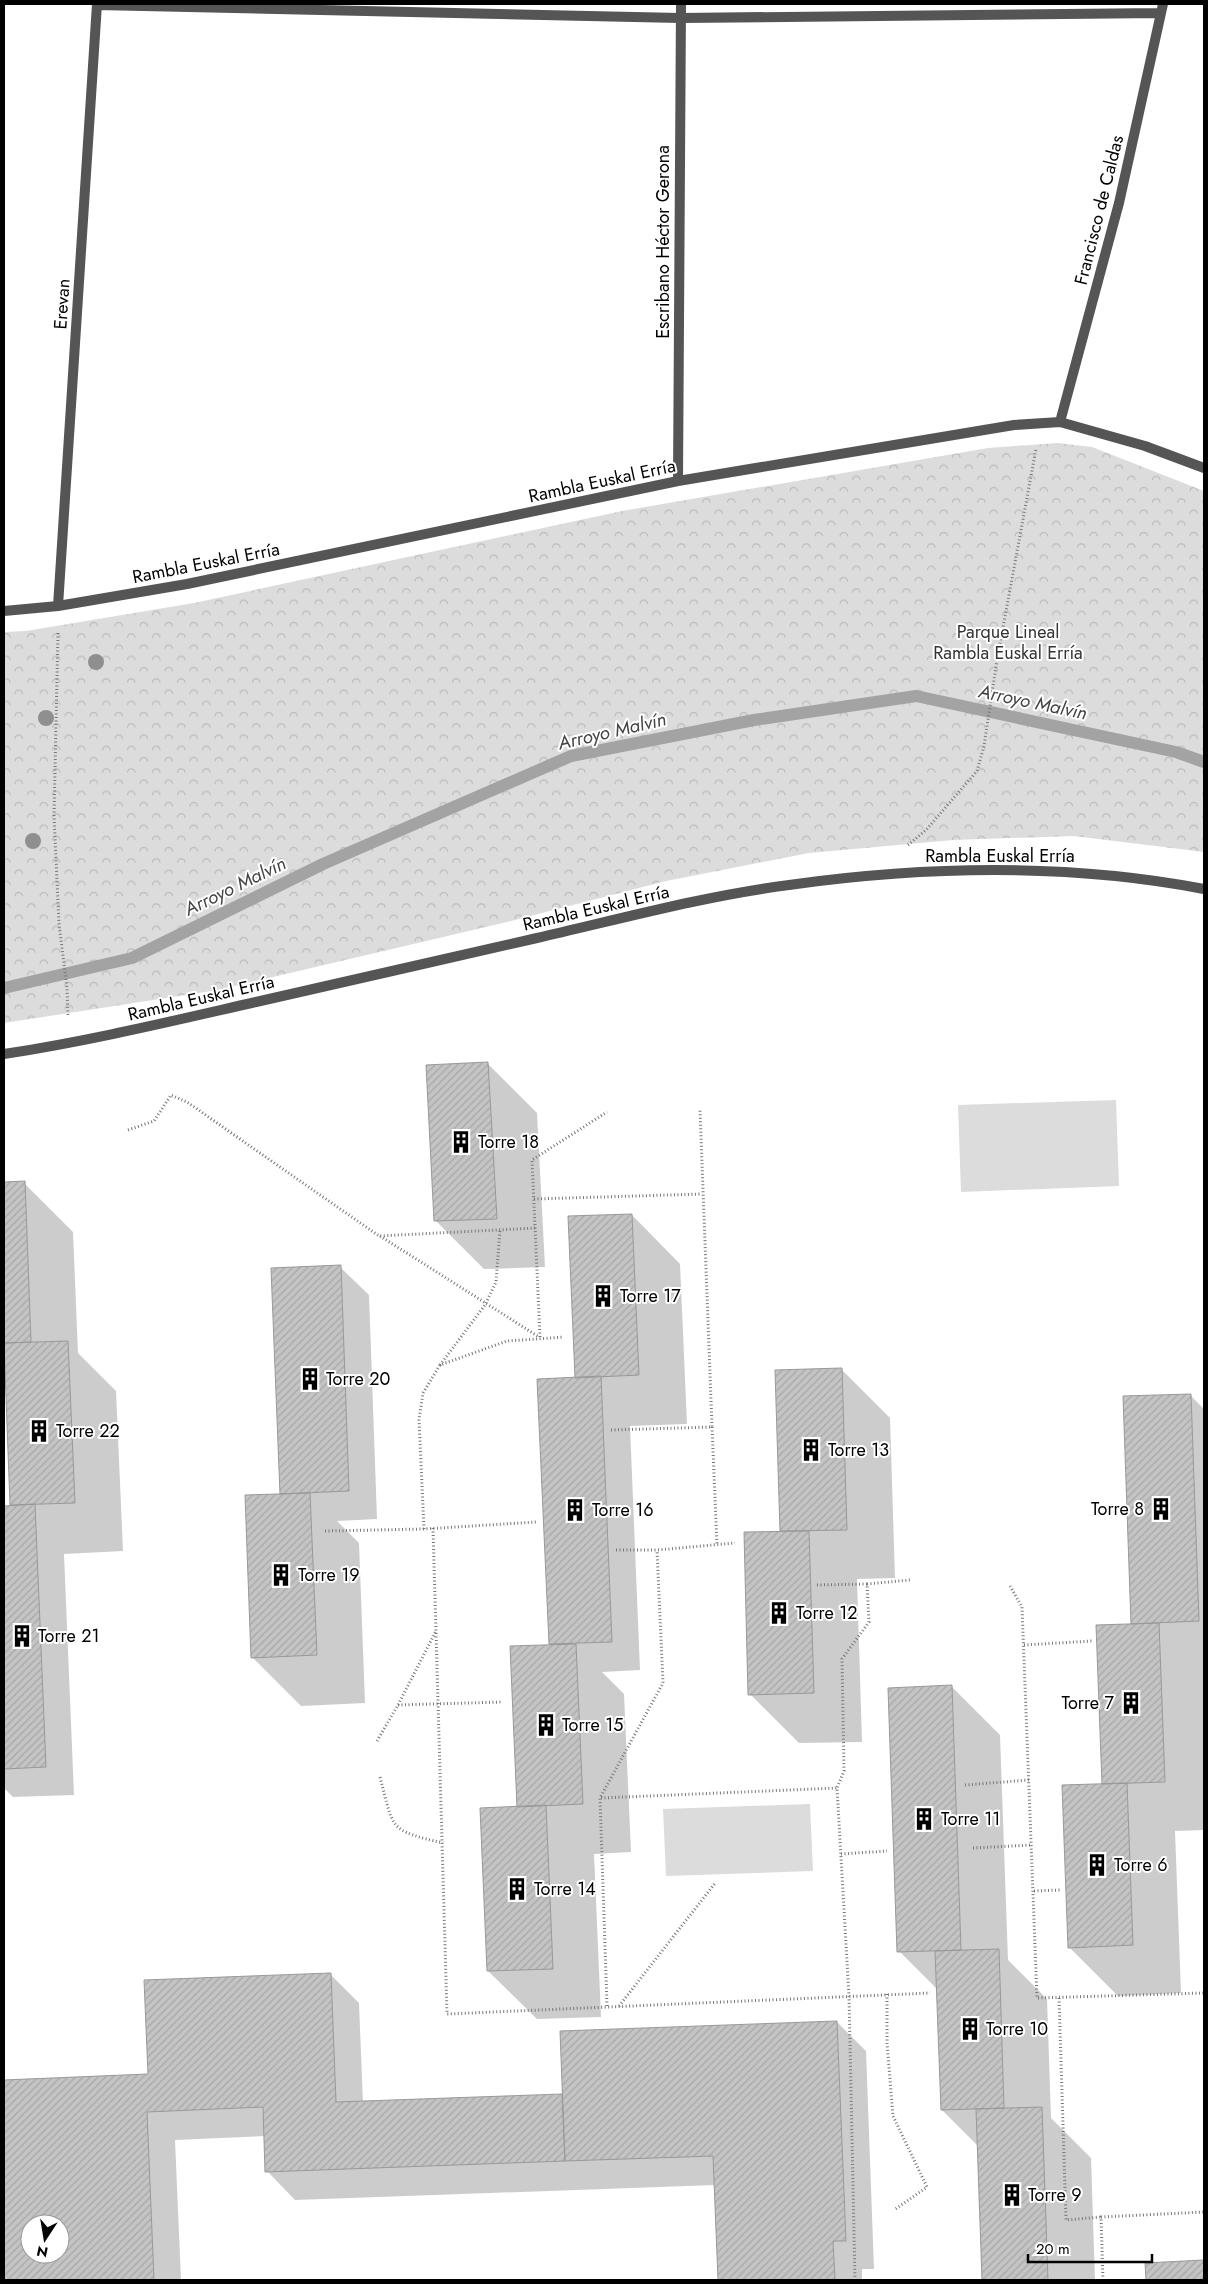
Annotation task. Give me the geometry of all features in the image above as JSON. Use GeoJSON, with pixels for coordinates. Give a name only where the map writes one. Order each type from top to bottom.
{"type":"FeatureCollection","features":[{"type":"Feature","properties":{"kind":"street"},"geometry":{"type":"LineString","coordinates":[[97,4],[680,18],[1161,8]]}},
{"type":"Feature","properties":{"kind":"street","name":"Erevan"},"geometry":{"type":"LineString","coordinates":[[58,606],[97,4]]}},
{"type":"Feature","properties":{"kind":"street","name":"Escribano Héctor Gerona"},"geometry":{"type":"LineString","coordinates":[[678,481],[681,4]]}},
{"type":"Feature","properties":{"kind":"street","name":"Francisco de Caldas"},"geometry":{"type":"LineString","coordinates":[[1060,422],[1119,204],[1161,8]]}},
{"type":"Feature","properties":{"kind":"street","name":"Rambla Euskal Erría"},"geometry":{"type":"LineString","coordinates":[[4,611],[58,606],[188,584],[678,481],[1014,425],[1060,422],[1145,446],[1204,468]]}},
{"type":"Feature","properties":{"kind":"street","name":"Rambla Euskal Erría"},"geometry":{"type":"LineString","coordinates":[[4,1054],[118,1034],[661,910],[786,885],[868,876],[965,870],[1064,871],[1155,879],[1204,888]]}},
{"type":"Feature","properties":{"kind":"path"},"geometry":{"type":"LineString","coordinates":[[904,847],[926,830],[976,771],[984,746],[997,660],[1037,444],[1060,422]]}},
{"type":"Feature","properties":{"kind":"path"},"geometry":{"type":"LineString","coordinates":[[58,606],[54,816],[59,924],[68,988]]}},
{"type":"Feature","properties":{"kind":"path"},"geometry":{"type":"LineString","coordinates":[[128,1130],[154,1121],[171,1095],[187,1102],[379,1236],[485,1305],[540,1337]]}},
{"type":"Feature","properties":{"kind":"path"},"geometry":{"type":"LineString","coordinates":[[700,1110],[717,1545]]}},
{"type":"Feature","properties":{"kind":"path"},"geometry":{"type":"LineString","coordinates":[[540,1337],[532,1160],[607,1112]]}},
{"type":"Feature","properties":{"kind":"path"},"geometry":{"type":"LineString","coordinates":[[534,1199],[702,1194]]}},
{"type":"Feature","properties":{"kind":"path"},"geometry":{"type":"LineString","coordinates":[[379,1236],[536,1228]]}},
{"type":"Feature","properties":{"kind":"path"},"geometry":{"type":"LineString","coordinates":[[424,1529],[419,1420],[423,1393],[440,1365],[485,1305],[496,1282],[500,1230]]}},
{"type":"Feature","properties":{"kind":"path"},"geometry":{"type":"LineString","coordinates":[[440,1365],[506,1342],[540,1337],[564,1337]]}},
{"type":"Feature","properties":{"kind":"path"},"geometry":{"type":"LineString","coordinates":[[611,1430],[712,1427]]}},
{"type":"Feature","properties":{"kind":"path"},"geometry":{"type":"LineString","coordinates":[[325,1531],[424,1529],[536,1522]]}},
{"type":"Feature","properties":{"kind":"path"},"geometry":{"type":"LineString","coordinates":[[433,1528],[448,2014],[930,1993]]}},
{"type":"Feature","properties":{"kind":"path"},"geometry":{"type":"LineString","coordinates":[[616,1550],[657,1550],[735,1543]]}},
{"type":"Feature","properties":{"kind":"path"},"geometry":{"type":"LineString","coordinates":[[607,2006],[600,1798],[663,1684],[657,1550]]}},
{"type":"Feature","properties":{"kind":"path"},"geometry":{"type":"LineString","coordinates":[[817,1585],[867,1584],[910,1580]]}},
{"type":"Feature","properties":{"kind":"path"},"geometry":{"type":"LineString","coordinates":[[855,2280],[849,1996],[837,1788],[844,1771],[842,1659],[868,1622],[867,1584]]}},
{"type":"Feature","properties":{"kind":"path"},"geometry":{"type":"LineString","coordinates":[[1010,1586],[1022,1607],[1037,1998],[1204,1993]]}},
{"type":"Feature","properties":{"kind":"path"},"geometry":{"type":"LineString","coordinates":[[377,1740],[398,1705],[436,1630]]}},
{"type":"Feature","properties":{"kind":"path"},"geometry":{"type":"LineString","coordinates":[[1024,1645],[1092,1641]]}},
{"type":"Feature","properties":{"kind":"path"},"geometry":{"type":"LineString","coordinates":[[398,1705],[503,1702]]}},
{"type":"Feature","properties":{"kind":"path"},"geometry":{"type":"LineString","coordinates":[[380,1777],[391,1819],[399,1830],[410,1835],[443,1843]]}},
{"type":"Feature","properties":{"kind":"path"},"geometry":{"type":"LineString","coordinates":[[965,1785],[1029,1780]]}},
{"type":"Feature","properties":{"kind":"path"},"geometry":{"type":"LineString","coordinates":[[600,1798],[837,1788]]}},
{"type":"Feature","properties":{"kind":"path"},"geometry":{"type":"LineString","coordinates":[[972,1848],[1032,1846]]}},
{"type":"Feature","properties":{"kind":"path"},"geometry":{"type":"LineString","coordinates":[[841,1854],[887,1851]]}},
{"type":"Feature","properties":{"kind":"path"},"geometry":{"type":"LineString","coordinates":[[619,2006],[716,1882]]}},
{"type":"Feature","properties":{"kind":"path"},"geometry":{"type":"LineString","coordinates":[[1034,1892],[1061,1890]]}},
{"type":"Feature","properties":{"kind":"path"},"geometry":{"type":"LineString","coordinates":[[887,1994],[887,2043],[893,2116],[927,2187],[894,2210]]}},
{"type":"Feature","properties":{"kind":"path"},"geometry":{"type":"LineString","coordinates":[[1059,1998],[1066,2220],[1204,2212]]}},
{"type":"Feature","properties":{"kind":"path"},"geometry":{"type":"LineString","coordinates":[[1100,2217],[1103,2280]]}},
{"type":"Feature","properties":{"kind":"green space","name":"Parque Lineal Rambla Euskal Erría"},"geometry":{"type":"Polygon","coordinates":[[[1058,443],[1092,447],[1204,491],[1204,852],[1074,836],[953,840],[809,853],[666,881],[515,920],[218,990],[4,1023],[4,632],[26,631],[194,603],[622,511],[988,448],[1058,443]]]}},
{"type":"Feature","properties":{"kind":"green space"},"geometry":{"type":"Polygon","coordinates":[[[1116,1100],[1119,1186],[961,1192],[958,1105],[1116,1100]]]}},
{"type":"Feature","properties":{"kind":"green space"},"geometry":{"type":"Polygon","coordinates":[[[810,1804],[813,1871],[666,1876],[663,1809],[810,1804]]]}},
{"type":"Feature","properties":{"kind":"building","name":"Torre 18"},"geometry":{"type":"Polygon","coordinates":[[[488,1062],[497,1219],[434,1221],[426,1065],[488,1062]]]}},
{"type":"Feature","properties":{"kind":"building"},"geometry":{"type":"Polygon","coordinates":[[[25,1181],[31,1342],[4,1343],[4,1182],[25,1181]]]}},
{"type":"Feature","properties":{"kind":"building","name":"Torre 17"},"geometry":{"type":"Polygon","coordinates":[[[632,1214],[639,1375],[575,1378],[568,1216],[632,1214]]]}},
{"type":"Feature","properties":{"kind":"building","name":"Torre 20"},"geometry":{"type":"Polygon","coordinates":[[[341,1265],[349,1491],[280,1494],[271,1268],[341,1265]]]}},
{"type":"Feature","properties":{"kind":"building","name":"Torre 22"},"geometry":{"type":"Polygon","coordinates":[[[68,1341],[75,1503],[10,1505],[4,1343],[68,1341]]]}},
{"type":"Feature","properties":{"kind":"building","name":"Torre 13"},"geometry":{"type":"Polygon","coordinates":[[[842,1368],[847,1530],[780,1531],[775,1370],[842,1368]]]}},
{"type":"Feature","properties":{"kind":"building","name":"Torre 16"},"geometry":{"type":"Polygon","coordinates":[[[601,1376],[612,1642],[549,1644],[537,1379],[601,1376]]]}},
{"type":"Feature","properties":{"kind":"building","name":"Torre 8"},"geometry":{"type":"Polygon","coordinates":[[[1191,1394],[1199,1621],[1131,1624],[1123,1396],[1191,1394]]]}},
{"type":"Feature","properties":{"kind":"building","name":"Torre 19"},"geometry":{"type":"Polygon","coordinates":[[[310,1493],[317,1655],[251,1658],[245,1495],[310,1493]]]}},
{"type":"Feature","properties":{"kind":"building","name":"Torre 21"},"geometry":{"type":"Polygon","coordinates":[[[35,1504],[46,1767],[4,1769],[4,1506],[35,1504]]]}},
{"type":"Feature","properties":{"kind":"building","name":"Torre 12"},"geometry":{"type":"Polygon","coordinates":[[[809,1531],[814,1693],[748,1695],[744,1532],[809,1531]]]}},
{"type":"Feature","properties":{"kind":"building","name":"Torre 7"},"geometry":{"type":"Polygon","coordinates":[[[1159,1623],[1165,1782],[1102,1784],[1096,1625],[1159,1623]]]}},
{"type":"Feature","properties":{"kind":"building","name":"Torre 15"},"geometry":{"type":"Polygon","coordinates":[[[576,1644],[583,1804],[517,1807],[510,1646],[576,1644]]]}},
{"type":"Feature","properties":{"kind":"building","name":"Torre 11"},"geometry":{"type":"Polygon","coordinates":[[[952,1685],[961,1950],[897,1952],[888,1688],[952,1685]]]}},
{"type":"Feature","properties":{"kind":"building","name":"Torre 6"},"geometry":{"type":"Polygon","coordinates":[[[1127,1783],[1133,1945],[1068,1948],[1062,1785],[1127,1783]]]}},
{"type":"Feature","properties":{"kind":"building","name":"Torre 14"},"geometry":{"type":"Polygon","coordinates":[[[546,1805],[553,1969],[487,1971],[480,1808],[546,1805]]]}},
{"type":"Feature","properties":{"kind":"building","name":"Torre 10"},"geometry":{"type":"Polygon","coordinates":[[[999,1949],[1004,2108],[941,2110],[935,1951],[999,1949]]]}},
{"type":"Feature","properties":{"kind":"building"},"geometry":{"type":"Polygon","coordinates":[[[331,1973],[336,2102],[562,2094],[565,2161],[265,2172],[263,2107],[147,2112],[154,2280],[4,2280],[4,2080],[148,2074],[144,1980],[331,1973]]]}},
{"type":"Feature","properties":{"kind":"building"},"geometry":{"type":"Polygon","coordinates":[[[837,2021],[846,2241],[833,2241],[835,2280],[718,2280],[713,2156],[565,2161],[560,2031],[837,2021]]]}},
{"type":"Feature","properties":{"kind":"building","name":"Torre 9"},"geometry":{"type":"Polygon","coordinates":[[[1042,2107],[1048,2280],[982,2280],[976,2109],[1042,2107]]]}},
{"type":"Feature","properties":{"kind":"building"},"geometry":{"type":"Polygon","coordinates":[[[1204,2260],[1204,2280],[1146,2280],[1145,2263],[1204,2260]]]}},
{"type":"Feature","properties":{"kind":"waterway","name":"Arroyo Malvín"},"geometry":{"type":"LineString","coordinates":[[4,988],[132,958],[323,864],[571,756],[754,720],[916,696],[1176,752],[1204,762]]}},
{"type":"Feature","properties":{"kind":"place","name":"Torre 18"},"geometry":{"type":"Point","coordinates":[461,1142]}},
{"type":"Feature","properties":{"kind":"place","name":"Torre 17"},"geometry":{"type":"Point","coordinates":[603,1296]}},
{"type":"Feature","properties":{"kind":"place","name":"Torre 20"},"geometry":{"type":"Point","coordinates":[310,1379]}},
{"type":"Feature","properties":{"kind":"place","name":"Torre 22"},"geometry":{"type":"Point","coordinates":[39,1431]}},
{"type":"Feature","properties":{"kind":"place","name":"Torre 13"},"geometry":{"type":"Point","coordinates":[811,1450]}},
{"type":"Feature","properties":{"kind":"place","name":"Torre 8"},"geometry":{"type":"Point","coordinates":[1161,1509]}},
{"type":"Feature","properties":{"kind":"place","name":"Torre 16"},"geometry":{"type":"Point","coordinates":[575,1510]}},
{"type":"Feature","properties":{"kind":"place","name":"Torre 19"},"geometry":{"type":"Point","coordinates":[281,1575]}},
{"type":"Feature","properties":{"kind":"place","name":"Torre 12"},"geometry":{"type":"Point","coordinates":[779,1613]}},
{"type":"Feature","properties":{"kind":"place","name":"Torre 21"},"geometry":{"type":"Point","coordinates":[22,1636]}},
{"type":"Feature","properties":{"kind":"place","name":"Torre 7"},"geometry":{"type":"Point","coordinates":[1131,1703]}},
{"type":"Feature","properties":{"kind":"place","name":"Torre 15"},"geometry":{"type":"Point","coordinates":[546,1725]}},
{"type":"Feature","properties":{"kind":"place","name":"Torre 11"},"geometry":{"type":"Point","coordinates":[924,1819]}},
{"type":"Feature","properties":{"kind":"place","name":"Torre 6"},"geometry":{"type":"Point","coordinates":[1097,1865]}},
{"type":"Feature","properties":{"kind":"place","name":"Torre 14"},"geometry":{"type":"Point","coordinates":[517,1889]}},
{"type":"Feature","properties":{"kind":"place","name":"Torre 10"},"geometry":{"type":"Point","coordinates":[970,2029]}},
{"type":"Feature","properties":{"kind":"place","name":"Torre 9"},"geometry":{"type":"Point","coordinates":[1012,2195]}}]}
